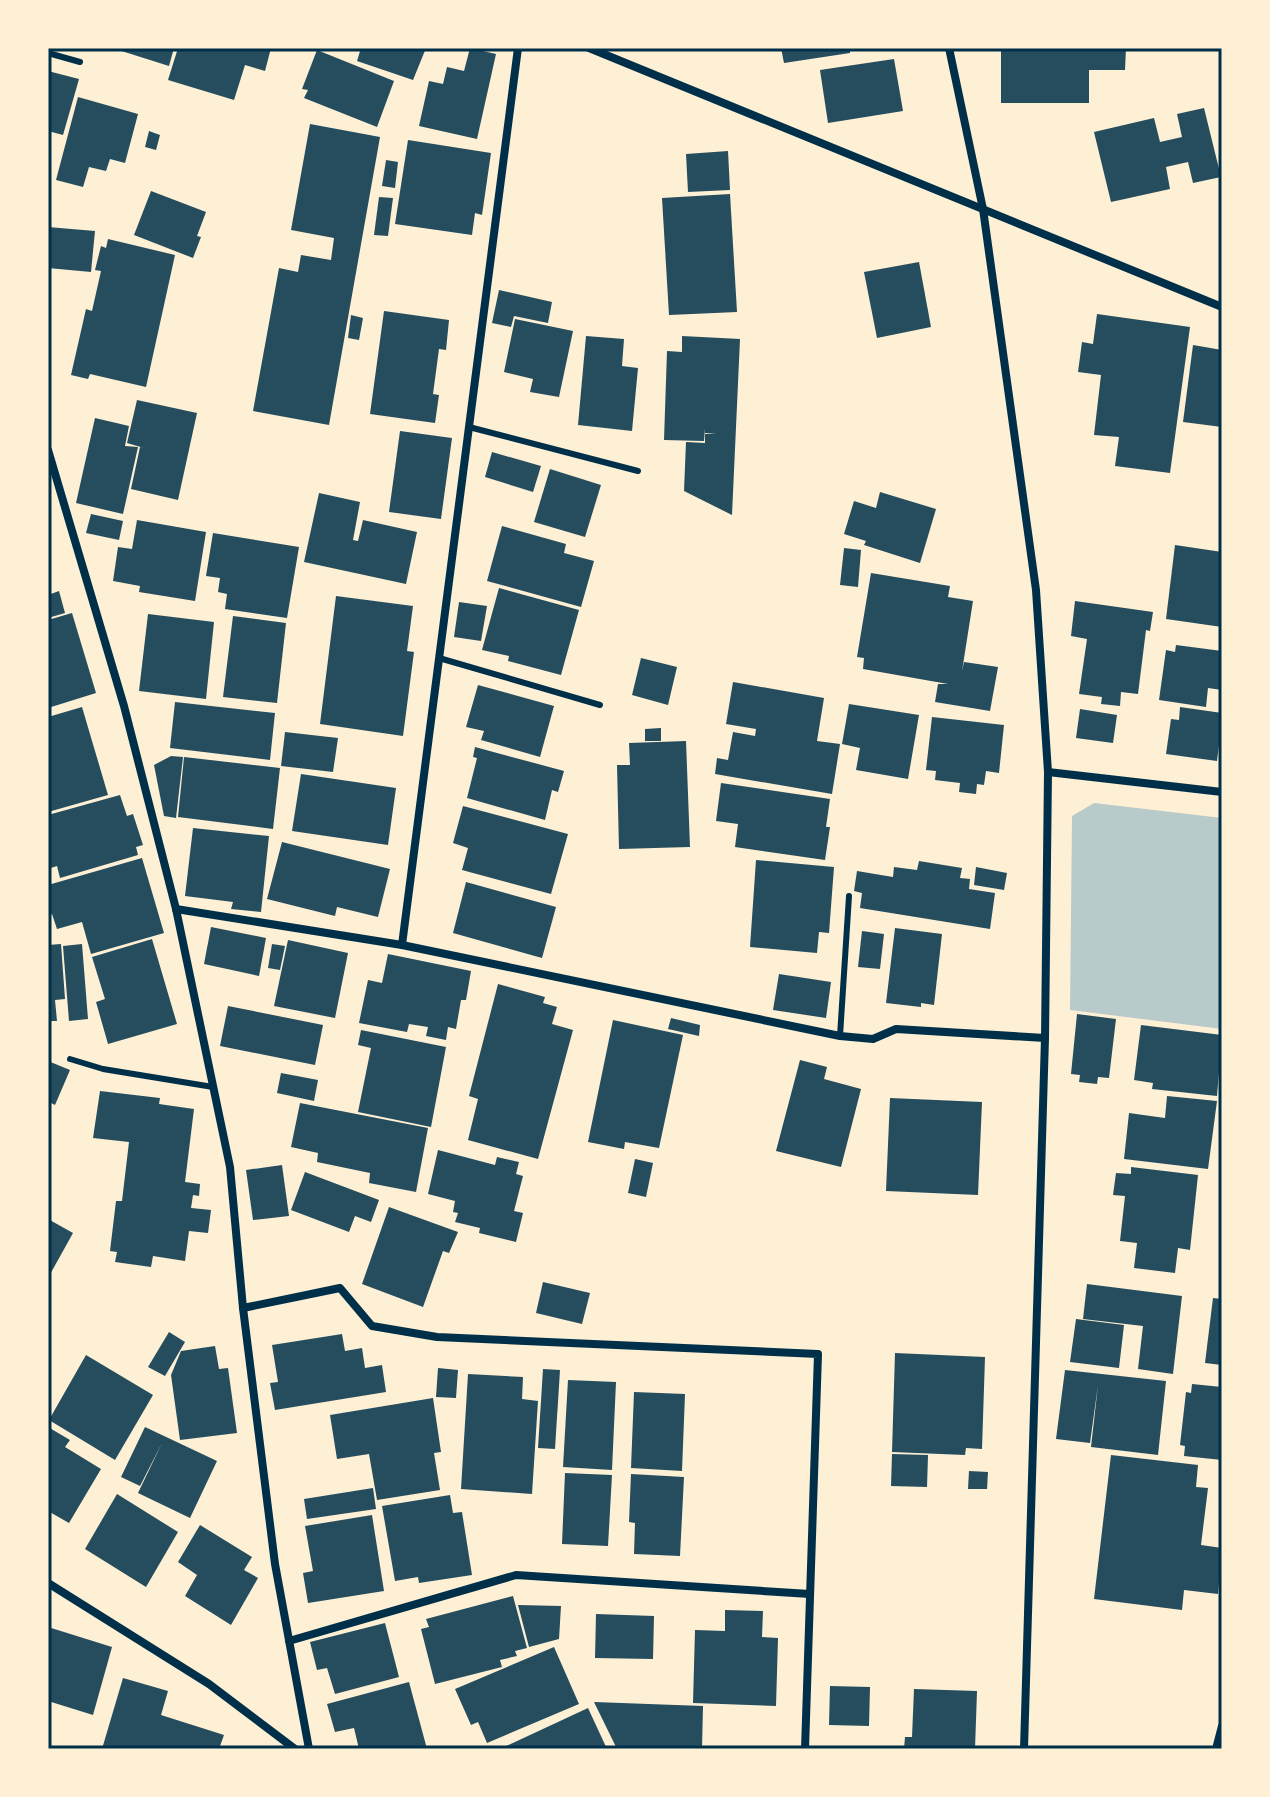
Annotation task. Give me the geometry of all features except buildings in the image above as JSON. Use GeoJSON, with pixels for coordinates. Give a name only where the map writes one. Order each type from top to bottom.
{"type":"FeatureCollection","features":[{"type":"Feature","properties":{"kind":"street"},"geometry":{"type":"LineString","coordinates":[[402,945],[518,48]]}},
{"type":"Feature","properties":{"kind":"street"},"geometry":{"type":"LineString","coordinates":[[589,48],[1222,307]]}},
{"type":"Feature","properties":{"kind":"street"},"geometry":{"type":"LineString","coordinates":[[949,48],[983,209],[1036,590],[1048,772],[1045,1038],[1024,1749]]}},
{"type":"Feature","properties":{"kind":"street"},"geometry":{"type":"LineString","coordinates":[[48,450],[124,706],[176,909],[230,1167],[243,1308],[275,1564],[311,1748]]}},
{"type":"Feature","properties":{"kind":"street"},"geometry":{"type":"LineString","coordinates":[[1048,772],[1222,792]]}},
{"type":"Feature","properties":{"kind":"street"},"geometry":{"type":"LineString","coordinates":[[176,909],[402,945],[840,1036],[873,1039],[896,1029],[1045,1038]]}},
{"type":"Feature","properties":{"kind":"street"},"geometry":{"type":"LineString","coordinates":[[243,1308],[340,1288],[372,1326],[437,1337],[818,1354],[805,1749]]}},
{"type":"Feature","properties":{"kind":"street"},"geometry":{"type":"LineString","coordinates":[[289,1641],[516,1575],[810,1594]]}},
{"type":"Feature","properties":{"kind":"street"},"geometry":{"type":"LineString","coordinates":[[48,1583],[209,1684],[295,1749]]}},
{"type":"Feature","properties":{"kind":"street"},"geometry":{"type":"LineString","coordinates":[[1216,1749],[1222,1726]]}},
{"type":"Feature","properties":{"kind":"lane"},"geometry":{"type":"LineString","coordinates":[[48,53],[80,62]]}},
{"type":"Feature","properties":{"kind":"lane"},"geometry":{"type":"LineString","coordinates":[[469,427],[638,471]]}},
{"type":"Feature","properties":{"kind":"lane"},"geometry":{"type":"LineString","coordinates":[[439,658],[600,705]]}},
{"type":"Feature","properties":{"kind":"lane"},"geometry":{"type":"LineString","coordinates":[[840,1036],[849,896]]}},
{"type":"Feature","properties":{"kind":"lane"},"geometry":{"type":"LineString","coordinates":[[70,1059],[103,1069],[213,1087]]}},
{"type":"Feature","properties":{"kind":"shaded area"},"geometry":{"type":"Polygon","coordinates":[[[1094,803],[1222,818],[1222,1029],[1070,1010],[1072,816],[1094,803]]]}}]}
